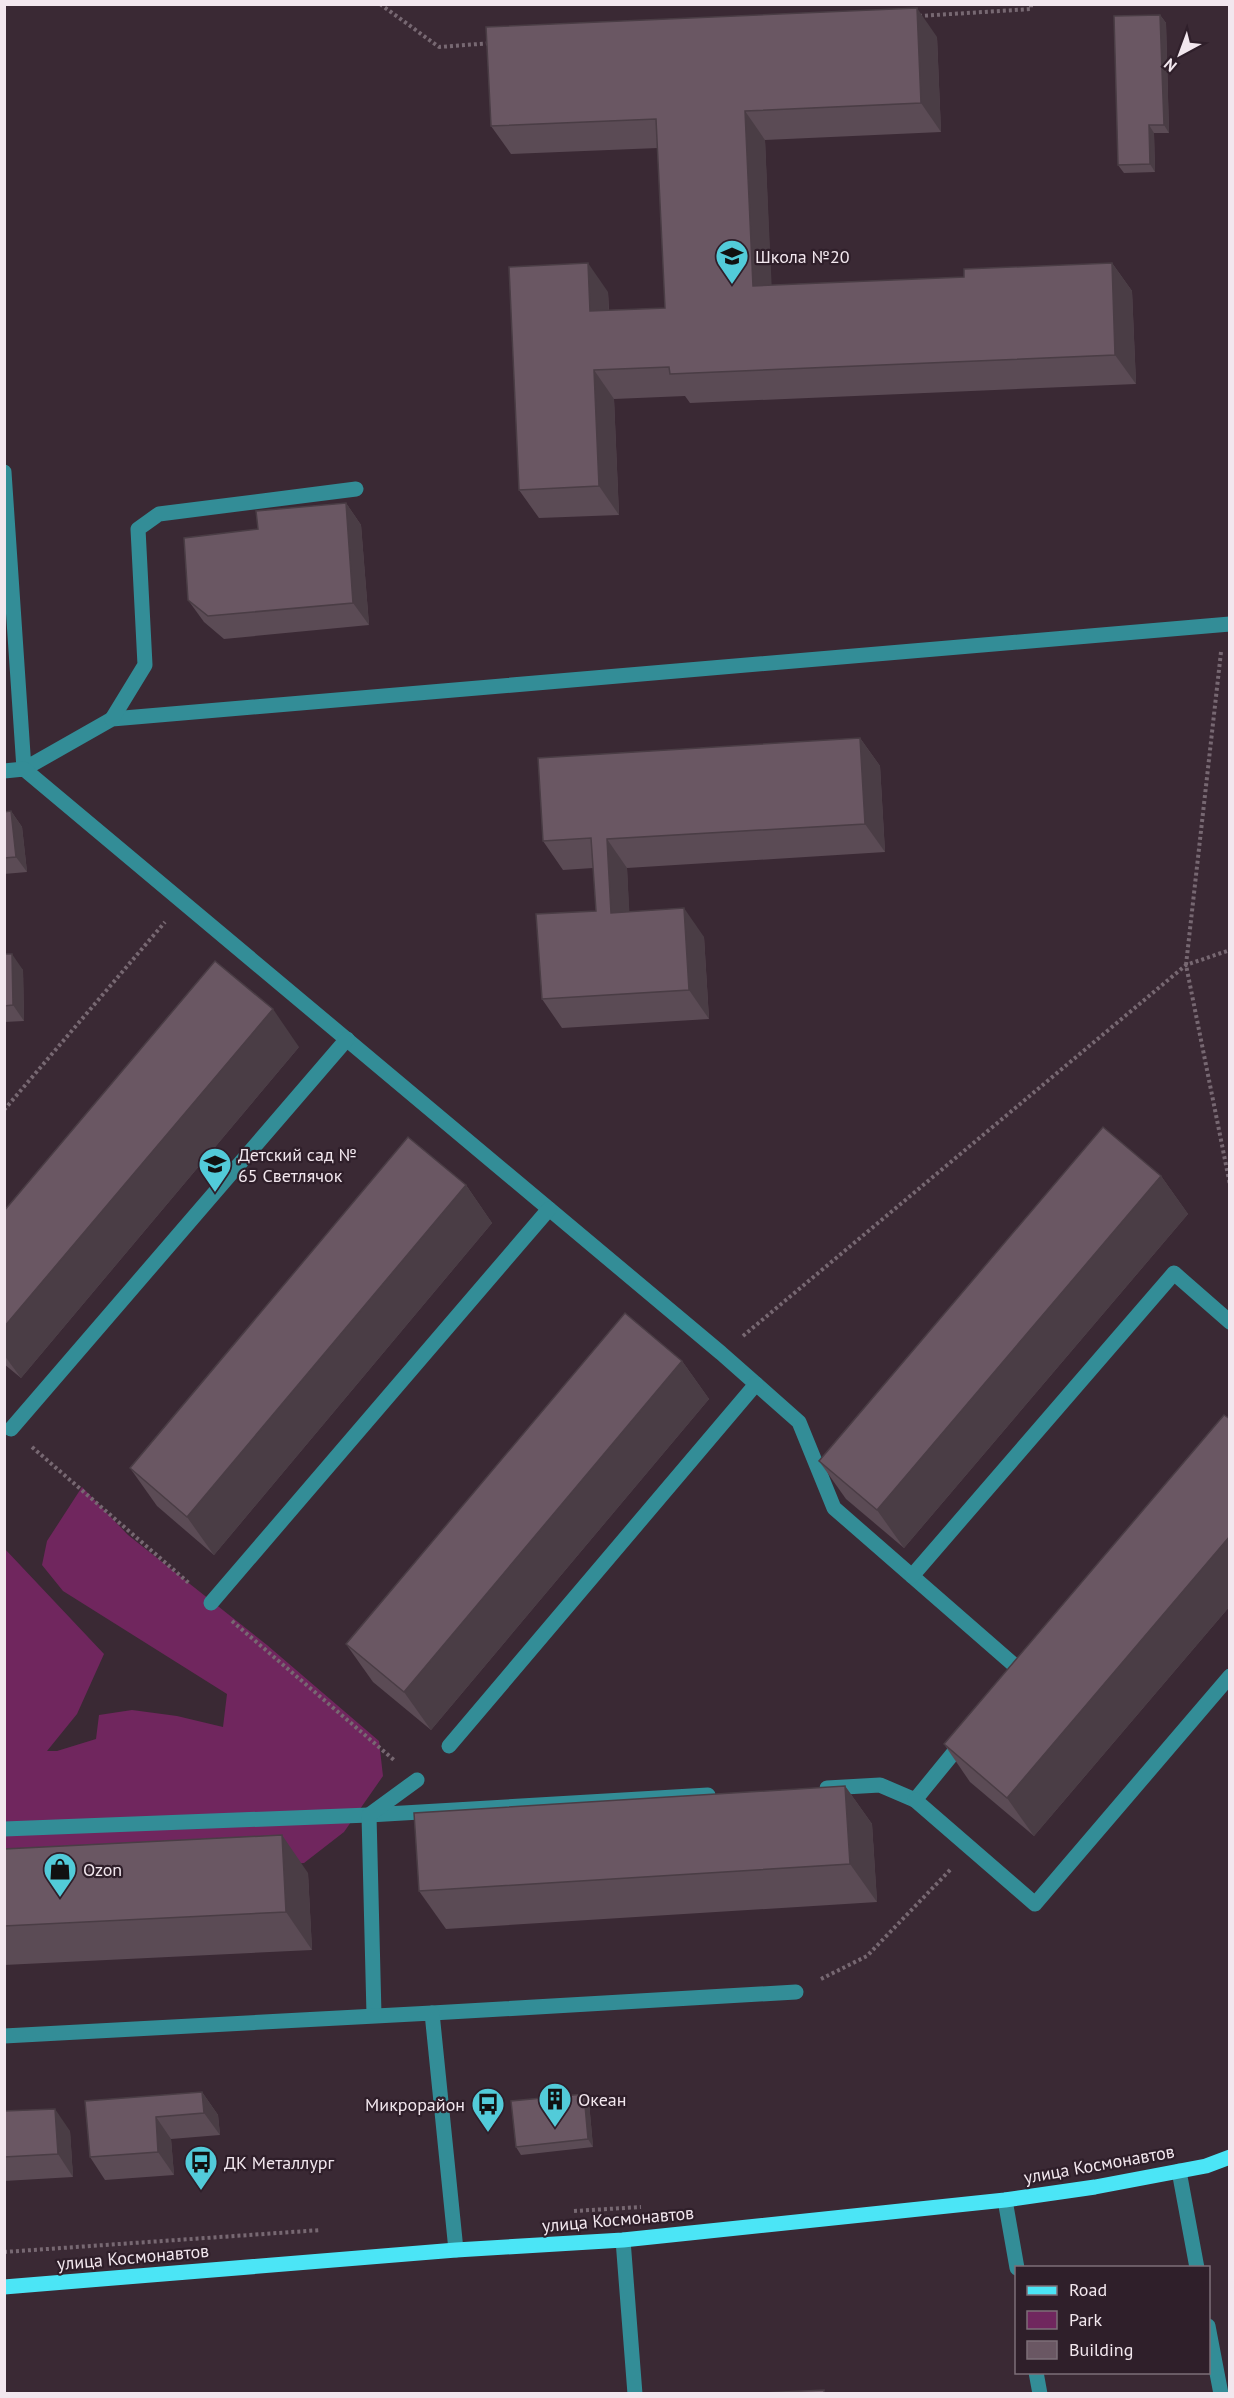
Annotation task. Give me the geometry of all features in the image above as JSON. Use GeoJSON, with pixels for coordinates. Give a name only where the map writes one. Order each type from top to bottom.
{"type":"FeatureCollection","features":[{"type":"Feature","properties":{"kind":"main road","name":"улица Космонавтов"},"geometry":{"type":"LineString","coordinates":[[4,2287],[456,2250],[623,2240],[1005,2200],[1095,2187],[1206,2166],[1230,2157]]}},
{"type":"Feature","properties":{"kind":"lane"},"geometry":{"type":"LineString","coordinates":[[4,472],[24,769],[722,1353],[800,1422],[834,1508],[912,1576],[1017,1675],[1037,1653]]}},
{"type":"Feature","properties":{"kind":"lane"},"geometry":{"type":"LineString","coordinates":[[112,719],[145,665],[138,530],[159,514],[356,489]]}},
{"type":"Feature","properties":{"kind":"lane"},"geometry":{"type":"LineString","coordinates":[[4,771],[24,769],[112,719],[1227,625]]}},
{"type":"Feature","properties":{"kind":"lane"},"geometry":{"type":"LineString","coordinates":[[11,1429],[347,1040]]}},
{"type":"Feature","properties":{"kind":"lane"},"geometry":{"type":"LineString","coordinates":[[211,1603],[549,1209]]}},
{"type":"Feature","properties":{"kind":"lane"},"geometry":{"type":"LineString","coordinates":[[912,1576],[1174,1273],[1230,1322]]}},
{"type":"Feature","properties":{"kind":"lane"},"geometry":{"type":"LineString","coordinates":[[449,1746],[756,1384]]}},
{"type":"Feature","properties":{"kind":"lane"},"geometry":{"type":"LineString","coordinates":[[808,1789],[880,1785],[915,1800],[1035,1904],[1230,1676]]}},
{"type":"Feature","properties":{"kind":"lane"},"geometry":{"type":"LineString","coordinates":[[915,1800],[976,1726]]}},
{"type":"Feature","properties":{"kind":"lane"},"geometry":{"type":"LineString","coordinates":[[369,1815],[417,1780]]}},
{"type":"Feature","properties":{"kind":"lane"},"geometry":{"type":"LineString","coordinates":[[4,1829],[369,1815],[725,1794]]}},
{"type":"Feature","properties":{"kind":"lane"},"geometry":{"type":"LineString","coordinates":[[369,1815],[374,2015]]}},
{"type":"Feature","properties":{"kind":"lane"},"geometry":{"type":"LineString","coordinates":[[4,2036],[796,1992]]}},
{"type":"Feature","properties":{"kind":"lane"},"geometry":{"type":"LineString","coordinates":[[432,2013],[456,2250]]}},
{"type":"Feature","properties":{"kind":"lane"},"geometry":{"type":"LineString","coordinates":[[1179,2171],[1197,2266]]}},
{"type":"Feature","properties":{"kind":"lane"},"geometry":{"type":"LineString","coordinates":[[1005,2200],[1017,2266]]}},
{"type":"Feature","properties":{"kind":"lane"},"geometry":{"type":"LineString","coordinates":[[623,2240],[634,2394]]}},
{"type":"Feature","properties":{"kind":"lane"},"geometry":{"type":"LineString","coordinates":[[1210,2332],[1221,2394]]}},
{"type":"Feature","properties":{"kind":"lane"},"geometry":{"type":"LineString","coordinates":[[1036,2374],[1040,2394]]}},
{"type":"Feature","properties":{"kind":"path"},"geometry":{"type":"LineString","coordinates":[[380,4],[439,46],[498,43]]}},
{"type":"Feature","properties":{"kind":"path"},"geometry":{"type":"LineString","coordinates":[[913,17],[1031,9],[1031,4]]}},
{"type":"Feature","properties":{"kind":"path"},"geometry":{"type":"LineString","coordinates":[[1227,625],[1186,965],[1230,1185]]}},
{"type":"Feature","properties":{"kind":"path"},"geometry":{"type":"LineString","coordinates":[[4,1110],[183,901]]}},
{"type":"Feature","properties":{"kind":"path"},"geometry":{"type":"LineString","coordinates":[[722,1353],[1186,965],[1230,950]]}},
{"type":"Feature","properties":{"kind":"path"},"geometry":{"type":"LineString","coordinates":[[796,1992],[867,1956],[972,1848]]}},
{"type":"Feature","properties":{"kind":"path"},"geometry":{"type":"LineString","coordinates":[[570,2212],[653,2206]]}},
{"type":"Feature","properties":{"kind":"path"},"geometry":{"type":"LineString","coordinates":[[4,2252],[323,2229]]}},
{"type":"Feature","properties":{"kind":"green space"},"geometry":{"type":"Polygon","coordinates":[[[82,1487],[128,1535],[267,1645],[379,1741],[383,1776],[344,1832],[304,1863],[5,1877],[4,1548],[104,1654],[77,1714],[47,1751],[57,1751],[96,1739],[99,1715],[132,1710],[177,1716],[223,1727],[227,1694],[63,1591],[42,1565],[47,1541],[82,1487]]]}},
{"type":"Feature","properties":{"kind":"building"},"geometry":{"type":"Polygon","coordinates":[[[917,8],[921,103],[745,111],[753,286],[964,277],[964,269],[1112,263],[1115,355],[670,374],[669,367],[594,370],[599,486],[519,490],[509,267],[588,263],[590,311],[665,308],[656,119],[491,126],[486,27],[917,8]]]}},
{"type":"Feature","properties":{"kind":"building"},"geometry":{"type":"Polygon","coordinates":[[[1160,15],[1164,125],[1149,125],[1150,164],[1118,165],[1114,16],[1160,15]]]}},
{"type":"Feature","properties":{"kind":"building"},"geometry":{"type":"Polygon","coordinates":[[[346,503],[353,603],[208,616],[188,600],[184,538],[258,529],[256,511],[346,503]]]}},
{"type":"Feature","properties":{"kind":"building"},"geometry":{"type":"Polygon","coordinates":[[[860,738],[865,824],[607,839],[611,913],[684,908],[689,990],[542,999],[536,914],[596,911],[591,838],[543,841],[538,758],[860,738]]]}},
{"type":"Feature","properties":{"kind":"building"},"geometry":{"type":"Polygon","coordinates":[[[11,811],[16,857],[4,858],[4,812],[11,811]]]}},
{"type":"Feature","properties":{"kind":"building"},"geometry":{"type":"Polygon","coordinates":[[[4,954],[12,954],[13,1005],[4,1006],[4,954]]]}},
{"type":"Feature","properties":{"kind":"building"},"geometry":{"type":"Polygon","coordinates":[[[215,961],[273,1009],[4,1327],[4,1211],[215,961]]]}},
{"type":"Feature","properties":{"kind":"building"},"geometry":{"type":"Polygon","coordinates":[[[1103,1127],[1161,1176],[877,1510],[819,1461],[1103,1127]]]}},
{"type":"Feature","properties":{"kind":"building"},"geometry":{"type":"Polygon","coordinates":[[[408,1137],[466,1185],[187,1517],[130,1468],[408,1137]]]}},
{"type":"Feature","properties":{"kind":"building"},"geometry":{"type":"Polygon","coordinates":[[[625,1313],[682,1361],[404,1692],[346,1644],[625,1313]]]}},
{"type":"Feature","properties":{"kind":"building"},"geometry":{"type":"Polygon","coordinates":[[[1224,1415],[1230,1419],[1230,1536],[1007,1798],[944,1744],[1224,1415]]]}},
{"type":"Feature","properties":{"kind":"building"},"geometry":{"type":"Polygon","coordinates":[[[845,1786],[850,1864],[419,1891],[414,1813],[845,1786]]]}},
{"type":"Feature","properties":{"kind":"building"},"geometry":{"type":"Polygon","coordinates":[[[282,1835],[286,1912],[4,1926],[4,1849],[282,1835]]]}},
{"type":"Feature","properties":{"kind":"building"},"geometry":{"type":"Polygon","coordinates":[[[202,2092],[204,2113],[156,2117],[158,2152],[90,2157],[85,2101],[202,2092]]]}},
{"type":"Feature","properties":{"kind":"building","name":"Океан"},"geometry":{"type":"Polygon","coordinates":[[[584,2094],[588,2139],[516,2147],[511,2101],[584,2094]]]}},
{"type":"Feature","properties":{"kind":"building"},"geometry":{"type":"Polygon","coordinates":[[[55,2109],[58,2154],[4,2157],[4,2111],[55,2109]]]}},
{"type":"Feature","properties":{"kind":"building"},"geometry":{"type":"Polygon","coordinates":[[[824,2390],[824,2394],[743,2394],[824,2390]]]}},
{"type":"Feature","properties":{"kind":"place","name":"Школа №20"},"geometry":{"type":"Point","coordinates":[732,285]}},
{"type":"Feature","properties":{"kind":"place","name":"Детский сад № 65 Светлячок"},"geometry":{"type":"Point","coordinates":[215,1193]}},
{"type":"Feature","properties":{"kind":"place","name":"Ozon"},"geometry":{"type":"Point","coordinates":[60,1898]}},
{"type":"Feature","properties":{"kind":"place","name":"Океан"},"geometry":{"type":"Point","coordinates":[555,2128]}},
{"type":"Feature","properties":{"kind":"place","name":"Микрорайон"},"geometry":{"type":"Point","coordinates":[488,2133]}},
{"type":"Feature","properties":{"kind":"place","name":"ДК Металлург"},"geometry":{"type":"Point","coordinates":[201,2191]}}]}
